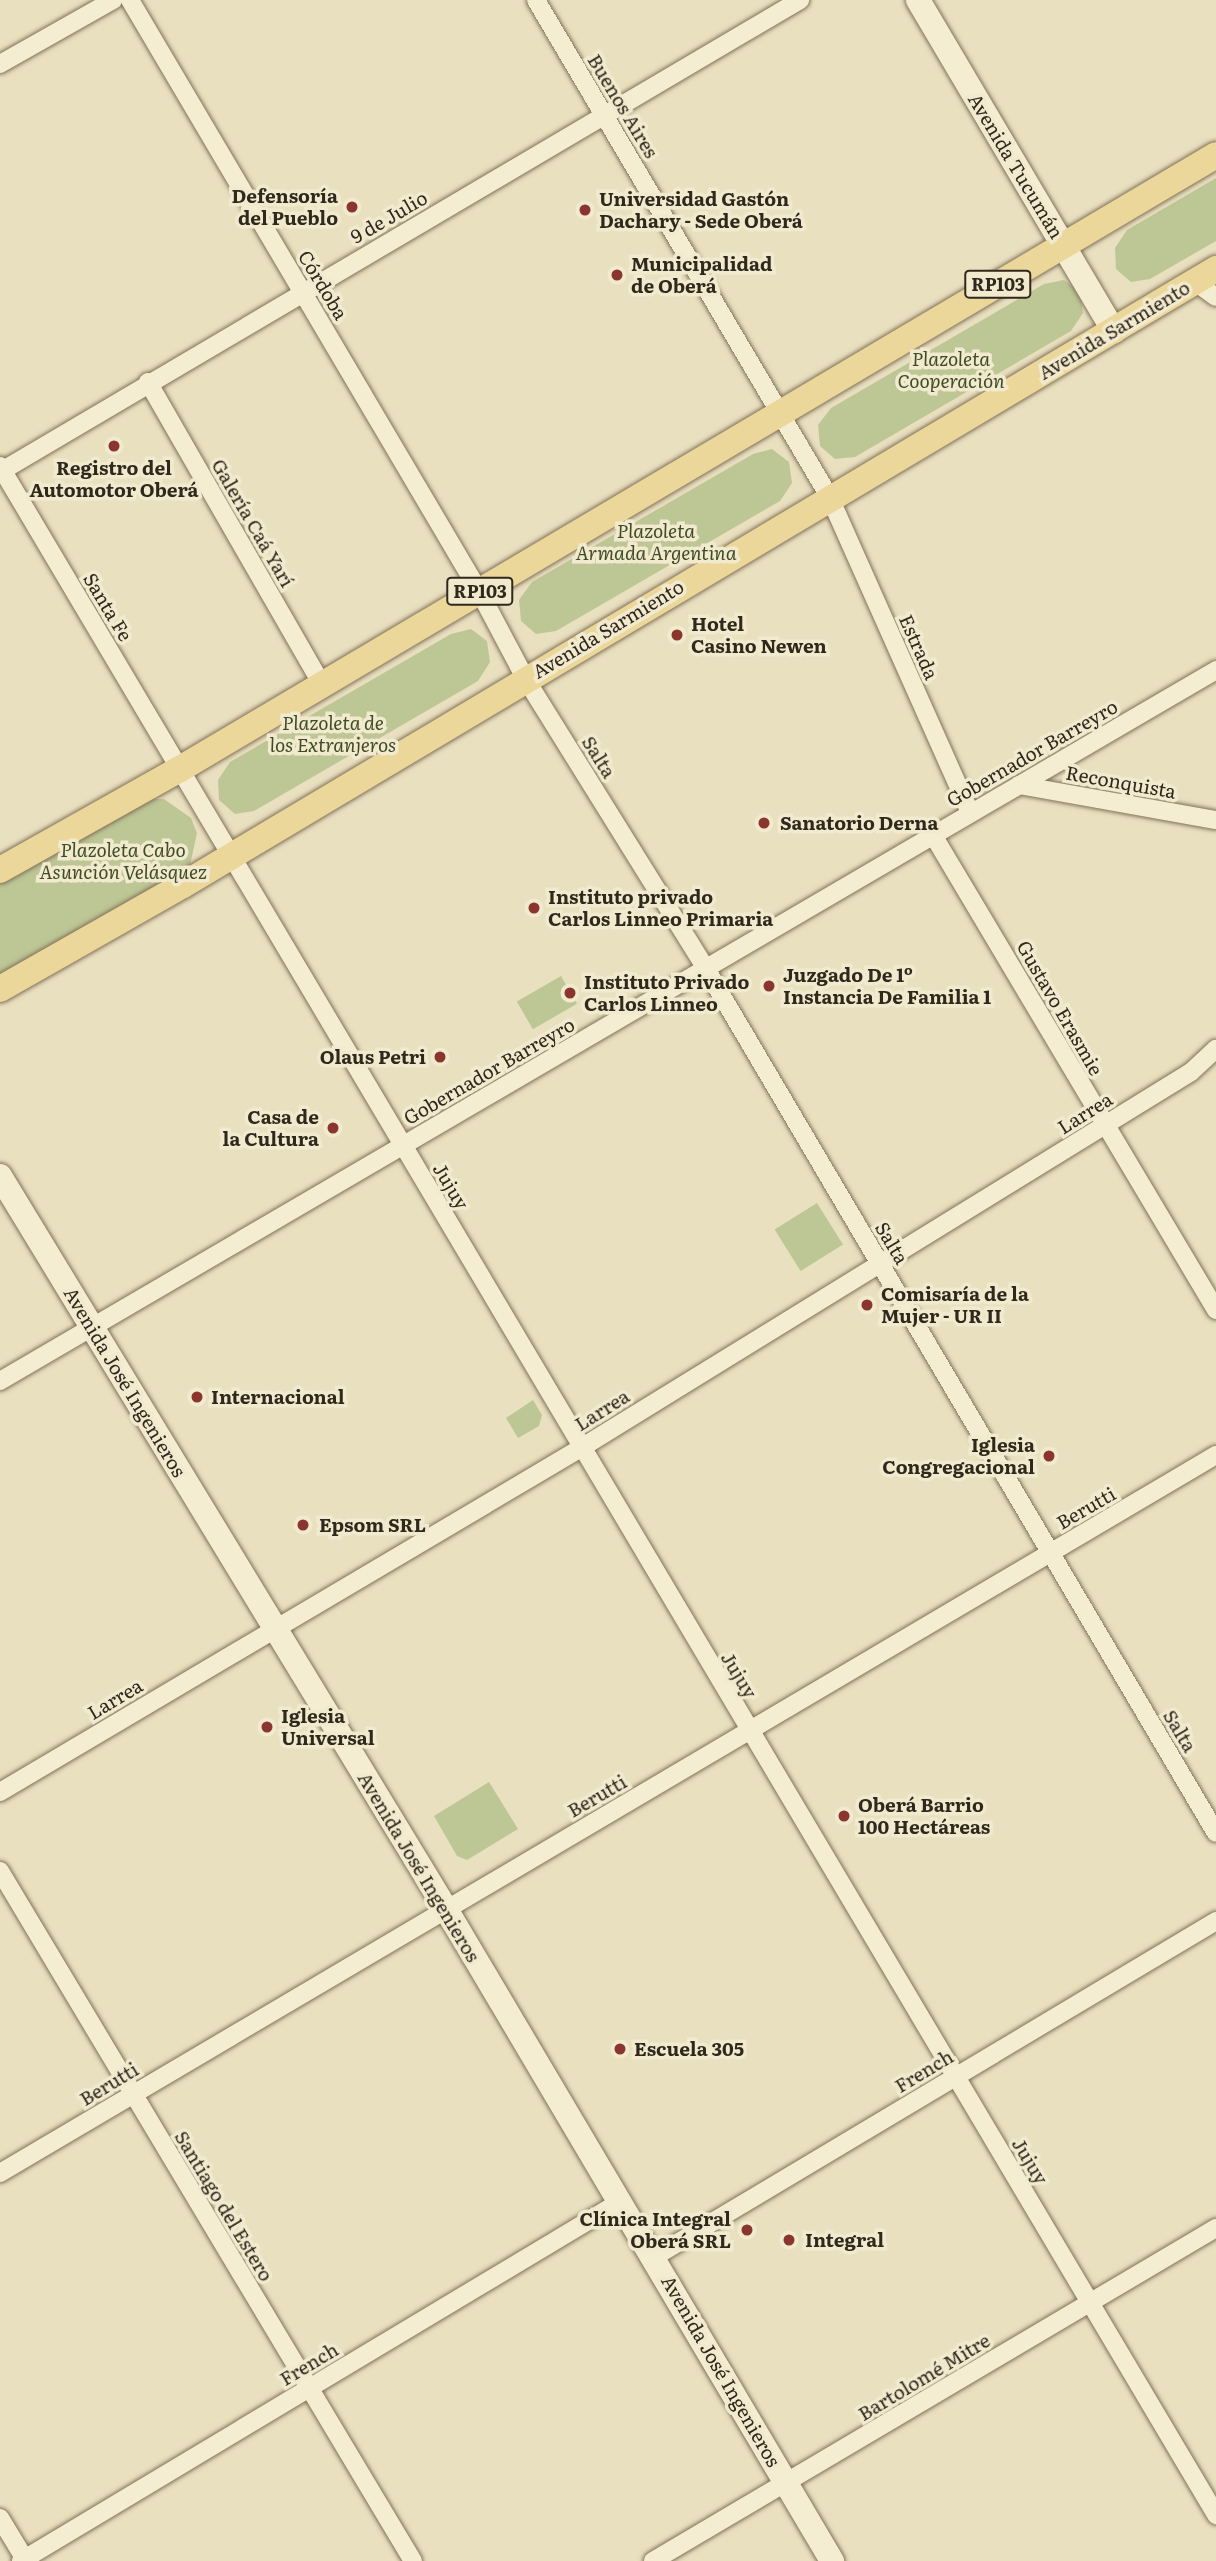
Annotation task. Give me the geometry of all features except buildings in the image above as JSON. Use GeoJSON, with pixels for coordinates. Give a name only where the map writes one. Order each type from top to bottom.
{"type":"FeatureCollection","features":[{"type":"Feature","properties":{"kind":"main road","name":"Avenida Tucumán"},"geometry":{"type":"LineString","coordinates":[[918,0],[1114,331]]}},
{"type":"Feature","properties":{"kind":"main road","name":"RP103"},"geometry":{"type":"LineString","coordinates":[[0,870],[180,769],[1216,155]]}},
{"type":"Feature","properties":{"kind":"main road","name":"Avenida Sarmiento"},"geometry":{"type":"LineString","coordinates":[[0,989],[1205,275]]}},
{"type":"Feature","properties":{"kind":"main road","name":"Avenida José Ingenieros"},"geometry":{"type":"LineString","coordinates":[[0,1176],[273,1630],[446,1909],[832,2561]]}},
{"type":"Feature","properties":{"kind":"street"},"geometry":{"type":"LineString","coordinates":[[0,64],[113,0]]}},
{"type":"Feature","properties":{"kind":"street","name":"Córdoba"},"geometry":{"type":"LineString","coordinates":[[130,0],[479,591],[525,678]]}},
{"type":"Feature","properties":{"kind":"street","name":"Buenos Aires"},"geometry":{"type":"LineString","coordinates":[[537,0],[830,498]]}},
{"type":"Feature","properties":{"kind":"street","name":"9 de Julio"},"geometry":{"type":"LineString","coordinates":[[1,469],[800,0]]}},
{"type":"Feature","properties":{"kind":"street"},"geometry":{"type":"LineString","coordinates":[[1205,275],[1216,297]]}},
{"type":"Feature","properties":{"kind":"street","name":"Galería Caá Yarí"},"geometry":{"type":"LineString","coordinates":[[148,382],[322,685]]}},
{"type":"Feature","properties":{"kind":"street","name":"Santa Fe"},"geometry":{"type":"LineString","coordinates":[[1,469],[230,853]]}},
{"type":"Feature","properties":{"kind":"street","name":"Estrada"},"geometry":{"type":"LineString","coordinates":[[830,498],[970,814]]}},
{"type":"Feature","properties":{"kind":"street","name":"Gobernador Barreyro"},"geometry":{"type":"LineString","coordinates":[[0,1381],[1216,670]]}},
{"type":"Feature","properties":{"kind":"street","name":"Salta"},"geometry":{"type":"LineString","coordinates":[[525,678],[706,969],[1216,1833]]}},
{"type":"Feature","properties":{"kind":"street","name":"Reconquista"},"geometry":{"type":"LineString","coordinates":[[1019,785],[1216,820]]}},
{"type":"Feature","properties":{"kind":"street","name":"Gustavo Erasmie"},"geometry":{"type":"LineString","coordinates":[[933,835],[1216,1310]]}},
{"type":"Feature","properties":{"kind":"street","name":"Jujuy"},"geometry":{"type":"LineString","coordinates":[[230,853],[748,1731],[1216,2515]]}},
{"type":"Feature","properties":{"kind":"street","name":"Larrea"},"geometry":{"type":"LineString","coordinates":[[0,1792],[581,1448],[1191,1072],[1216,1049]]}},
{"type":"Feature","properties":{"kind":"street"},"geometry":{"type":"LineString","coordinates":[[1200,1283],[1216,1273]]}},
{"type":"Feature","properties":{"kind":"street","name":"Berutti"},"geometry":{"type":"LineString","coordinates":[[0,2173],[1216,1455]]}},
{"type":"Feature","properties":{"kind":"street","name":"Santiago del Estero"},"geometry":{"type":"LineString","coordinates":[[0,1871],[413,2561]]}},
{"type":"Feature","properties":{"kind":"street","name":"French"},"geometry":{"type":"LineString","coordinates":[[654,2257],[1216,1921]]}},
{"type":"Feature","properties":{"kind":"street","name":"French"},"geometry":{"type":"LineString","coordinates":[[24,2560],[618,2203]]}},
{"type":"Feature","properties":{"kind":"street","name":"Bartolomé Mitre"},"geometry":{"type":"LineString","coordinates":[[653,2561],[1216,2228]]}},
{"type":"Feature","properties":{"kind":"street"},"geometry":{"type":"LineString","coordinates":[[0,2518],[24,2560]]}},
{"type":"Feature","properties":{"kind":"green space"},"geometry":{"type":"Polygon","coordinates":[[[1216,178],[1216,241],[1150,279],[1131,282],[1116,269],[1115,248],[1127,230],[1216,178]]]}},
{"type":"Feature","properties":{"kind":"green space","name":"Plazoleta Cooperación"},"geometry":{"type":"Polygon","coordinates":[[[1064,280],[1080,292],[1083,313],[1071,331],[855,457],[835,459],[820,446],[818,425],[831,408],[1044,284],[1064,280]]]}},
{"type":"Feature","properties":{"kind":"green space","name":"Plazoleta Armada Argentina"},"geometry":{"type":"Polygon","coordinates":[[[772,449],[789,462],[792,483],[780,501],[556,631],[536,634],[521,621],[519,600],[532,582],[753,454],[772,449]]]}},
{"type":"Feature","properties":{"kind":"green space","name":"Plazoleta de los Extranjeros"},"geometry":{"type":"Polygon","coordinates":[[[471,629],[487,641],[490,662],[478,681],[254,811],[235,814],[219,800],[218,780],[230,762],[451,634],[471,629]]]}},
{"type":"Feature","properties":{"kind":"green space","name":"Plazoleta Cabo Asunción Velásquez"},"geometry":{"type":"Polygon","coordinates":[[[147,799],[164,799],[191,818],[197,833],[190,865],[178,876],[0,980],[0,884],[147,799]]]}},
{"type":"Feature","properties":{"kind":"green space"},"geometry":{"type":"Polygon","coordinates":[[[561,976],[577,1004],[533,1029],[517,1002],[561,976]]]}},
{"type":"Feature","properties":{"kind":"green space"},"geometry":{"type":"Polygon","coordinates":[[[817,1203],[843,1245],[801,1271],[775,1229],[817,1203]]]}},
{"type":"Feature","properties":{"kind":"green space"},"geometry":{"type":"Polygon","coordinates":[[[533,1400],[542,1415],[539,1426],[518,1438],[506,1418],[533,1400]]]}},
{"type":"Feature","properties":{"kind":"green space"},"geometry":{"type":"Polygon","coordinates":[[[489,1782],[518,1829],[467,1860],[457,1856],[434,1816],[489,1782]]]}},
{"type":"Feature","properties":{"kind":"place","name":"Defensoría del Pueblo"},"geometry":{"type":"Point","coordinates":[352,207]}},
{"type":"Feature","properties":{"kind":"place","name":"Universidad Gastón Dachary - Sede Oberá"},"geometry":{"type":"Point","coordinates":[585,210]}},
{"type":"Feature","properties":{"kind":"place","name":"Municipalidad de Oberá"},"geometry":{"type":"Point","coordinates":[617,275]}},
{"type":"Feature","properties":{"kind":"place","name":"Registro del Automotor Oberá"},"geometry":{"type":"Point","coordinates":[114,446]}},
{"type":"Feature","properties":{"kind":"place","name":"Hotel Casino Newen"},"geometry":{"type":"Point","coordinates":[677,635]}},
{"type":"Feature","properties":{"kind":"place","name":"Sanatorio Derna"},"geometry":{"type":"Point","coordinates":[764,823]}},
{"type":"Feature","properties":{"kind":"place","name":"Instituto privado Carlos Linneo Primaria"},"geometry":{"type":"Point","coordinates":[534,908]}},
{"type":"Feature","properties":{"kind":"place","name":"Juzgado De 1º Instancia De Familia 1"},"geometry":{"type":"Point","coordinates":[769,986]}},
{"type":"Feature","properties":{"kind":"place","name":"Instituto Privado Carlos Linneo"},"geometry":{"type":"Point","coordinates":[570,993]}},
{"type":"Feature","properties":{"kind":"place","name":"Olaus Petri"},"geometry":{"type":"Point","coordinates":[440,1057]}},
{"type":"Feature","properties":{"kind":"place","name":"Casa de la Cultura"},"geometry":{"type":"Point","coordinates":[333,1128]}},
{"type":"Feature","properties":{"kind":"place","name":"Comisaría de la Mujer - UR II"},"geometry":{"type":"Point","coordinates":[867,1305]}},
{"type":"Feature","properties":{"kind":"place","name":"Internacional"},"geometry":{"type":"Point","coordinates":[197,1397]}},
{"type":"Feature","properties":{"kind":"place","name":"Iglesia Congregacional"},"geometry":{"type":"Point","coordinates":[1049,1456]}},
{"type":"Feature","properties":{"kind":"place","name":"Epsom SRL"},"geometry":{"type":"Point","coordinates":[303,1525]}},
{"type":"Feature","properties":{"kind":"place","name":"Iglesia Universal"},"geometry":{"type":"Point","coordinates":[267,1727]}},
{"type":"Feature","properties":{"kind":"place","name":"Oberá Barrio 100 Hectáreas"},"geometry":{"type":"Point","coordinates":[844,1816]}},
{"type":"Feature","properties":{"kind":"place","name":"Escuela 305"},"geometry":{"type":"Point","coordinates":[620,2049]}},
{"type":"Feature","properties":{"kind":"place","name":"Clínica Integral Oberá SRL"},"geometry":{"type":"Point","coordinates":[747,2230]}},
{"type":"Feature","properties":{"kind":"place","name":"Integral"},"geometry":{"type":"Point","coordinates":[789,2240]}}]}
